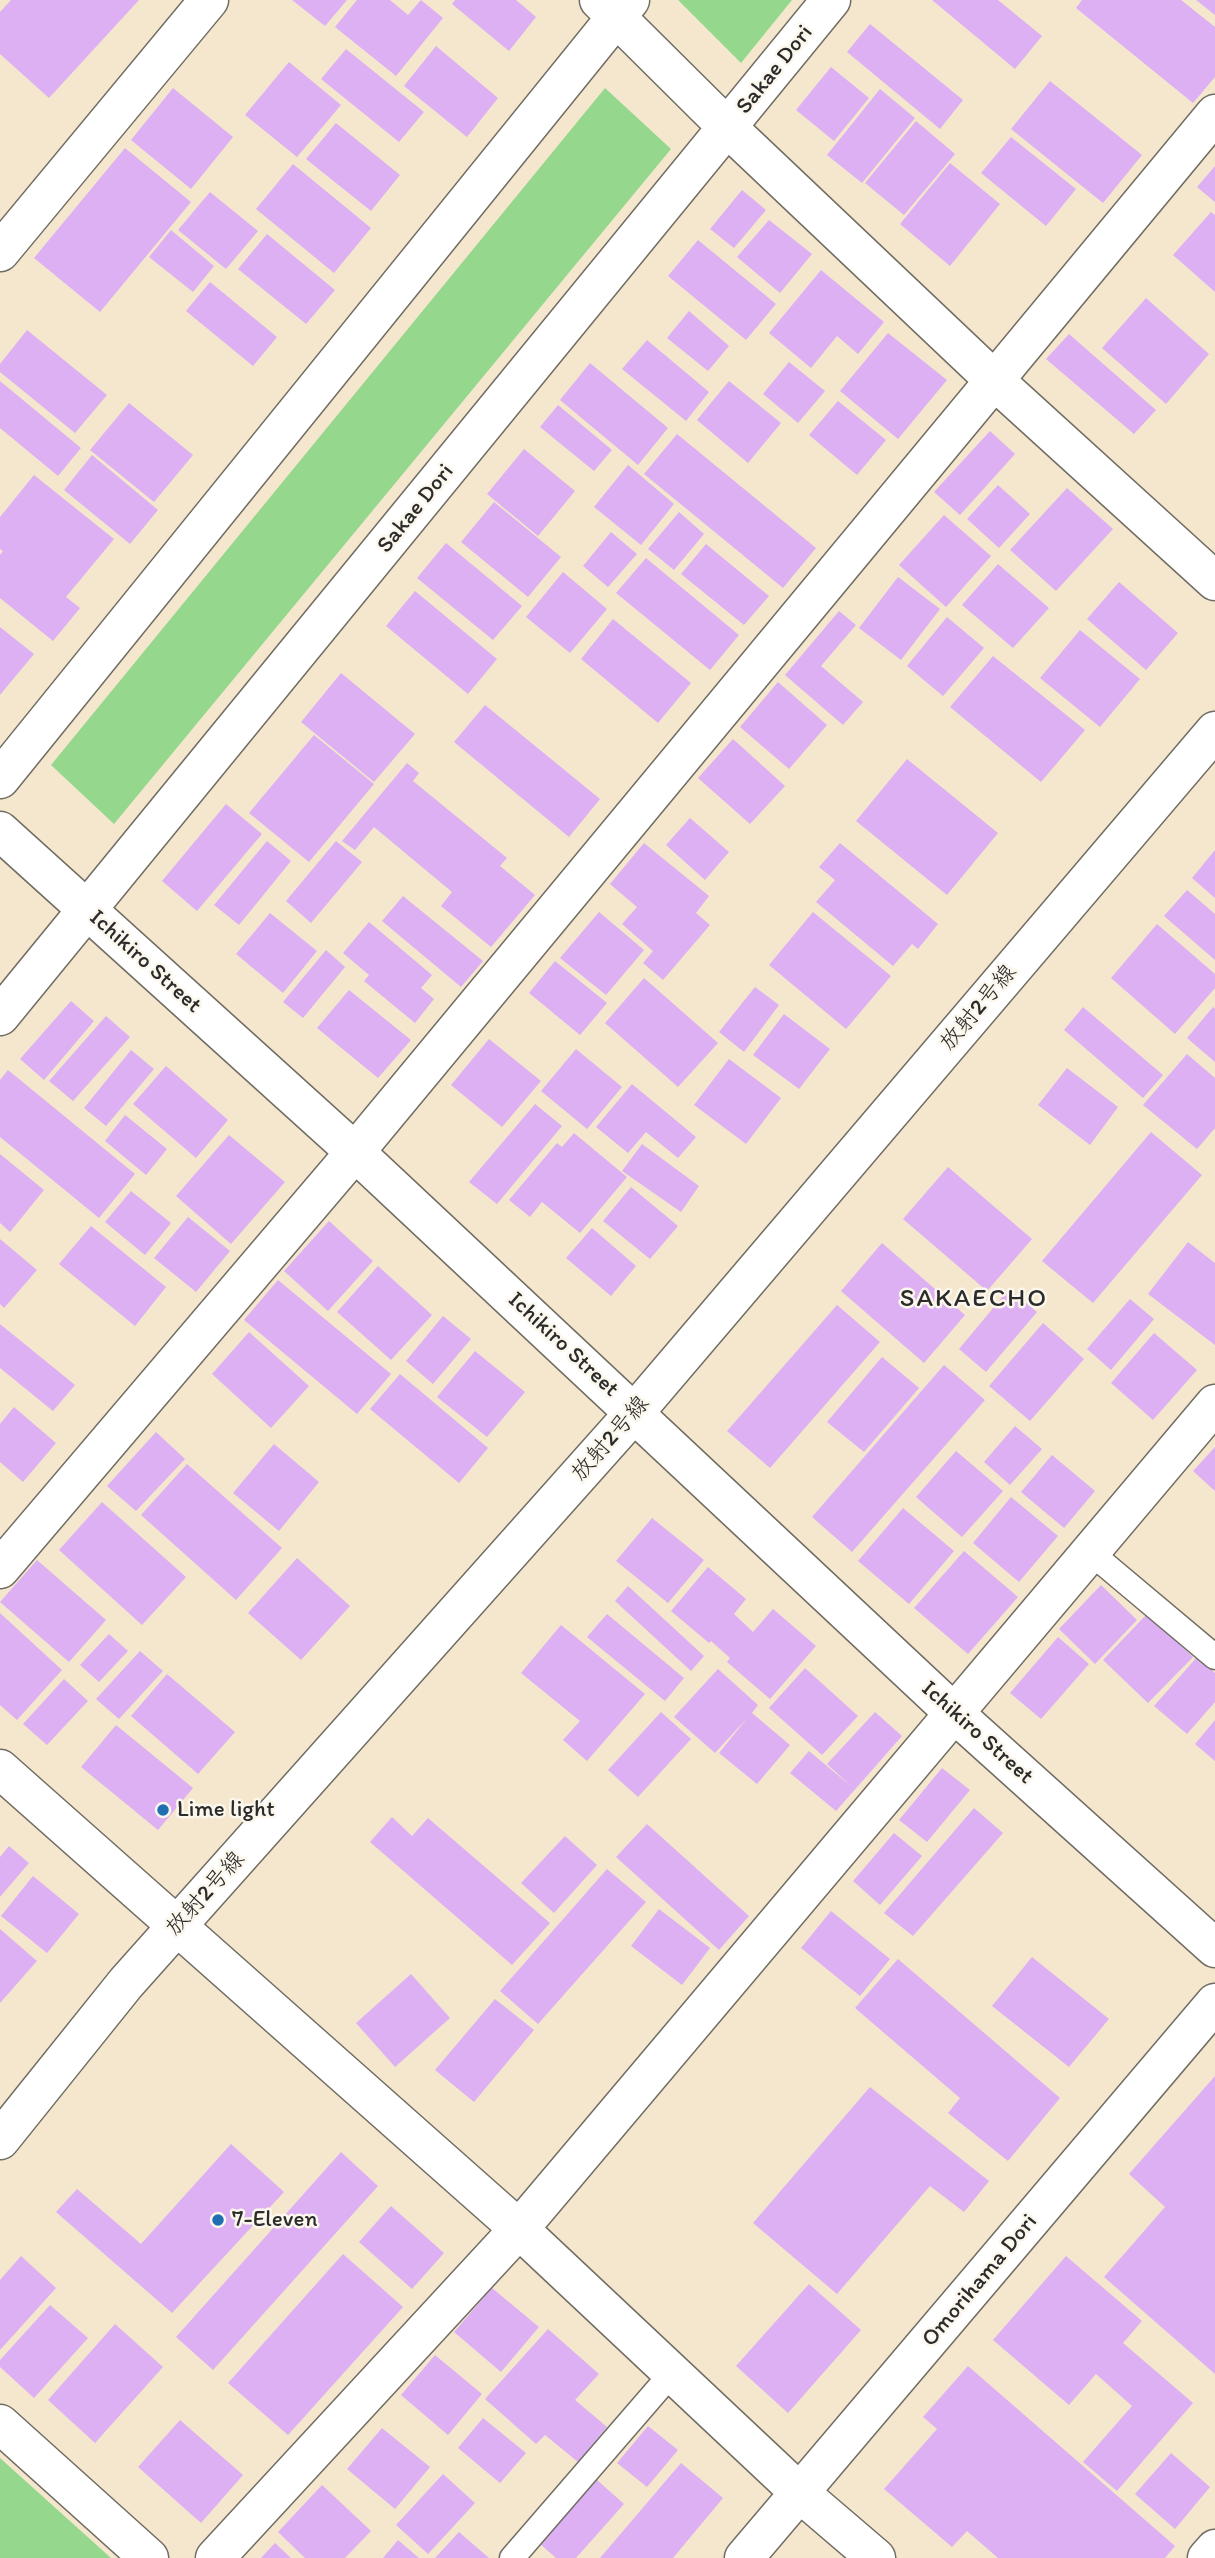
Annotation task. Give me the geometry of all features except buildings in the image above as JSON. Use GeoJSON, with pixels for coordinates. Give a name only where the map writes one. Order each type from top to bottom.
{"type":"FeatureCollection","features":[{"type":"Feature","properties":{"kind":"street"},"geometry":{"type":"LineString","coordinates":[[0,252],[209,0]]}},
{"type":"Feature","properties":{"kind":"street","name":"Sakae Dori"},"geometry":{"type":"LineString","coordinates":[[0,1016],[831,0]]}},
{"type":"Feature","properties":{"kind":"street"},"geometry":{"type":"LineString","coordinates":[[0,779],[615,6],[728,128],[994,380],[1215,581]]}},
{"type":"Feature","properties":{"kind":"street"},"geometry":{"type":"LineString","coordinates":[[0,1569],[355,1152],[1215,114]]}},
{"type":"Feature","properties":{"kind":"street","name":"放射2号線"},"geometry":{"type":"LineString","coordinates":[[0,2140],[126,1983],[635,1412],[1215,732]]}},
{"type":"Feature","properties":{"kind":"street","name":"Ichikiro Street"},"geometry":{"type":"LineString","coordinates":[[0,831],[355,1152],[956,1714],[1215,1948]]}},
{"type":"Feature","properties":{"kind":"street"},"geometry":{"type":"LineString","coordinates":[[215,2558],[519,2229],[1215,1405]]}},
{"type":"Feature","properties":{"kind":"street"},"geometry":{"type":"LineString","coordinates":[[0,1769],[519,2229],[800,2493],[876,2558]]}},
{"type":"Feature","properties":{"kind":"street","name":"Omorihama Dori"},"geometry":{"type":"LineString","coordinates":[[744,2558],[1215,2003]]}},
{"type":"Feature","properties":{"kind":"street"},"geometry":{"type":"LineString","coordinates":[[0,2424],[149,2558]]}},
{"type":"Feature","properties":{"kind":"street"},"geometry":{"type":"LineString","coordinates":[[1207,2558],[1215,2549]]}},
{"type":"Feature","properties":{"kind":"lane"},"geometry":{"type":"LineString","coordinates":[[1090,1552],[1215,1657]]}},
{"type":"Feature","properties":{"kind":"lane"},"geometry":{"type":"LineString","coordinates":[[512,2558],[672,2373]]}},
{"type":"Feature","properties":{"kind":"green space"},"geometry":{"type":"Polygon","coordinates":[[[678,0],[792,0],[741,63],[678,0]]]}},
{"type":"Feature","properties":{"kind":"green space"},"geometry":{"type":"Polygon","coordinates":[[[605,88],[671,149],[114,824],[51,765],[605,88]]]}},
{"type":"Feature","properties":{"kind":"green space"},"geometry":{"type":"Polygon","coordinates":[[[0,2458],[111,2558],[0,2558],[0,2458]]]}},
{"type":"Feature","properties":{"kind":"place","name":"Lime light"},"geometry":{"type":"Point","coordinates":[163,1810]}},
{"type":"Feature","properties":{"kind":"place","name":"7-Eleven"},"geometry":{"type":"Point","coordinates":[218,2220]}},
{"type":"Feature","properties":{"kind":"district","name":"SAKAECHO"},"geometry":{"type":"Point","coordinates":[974,1299]}}]}
